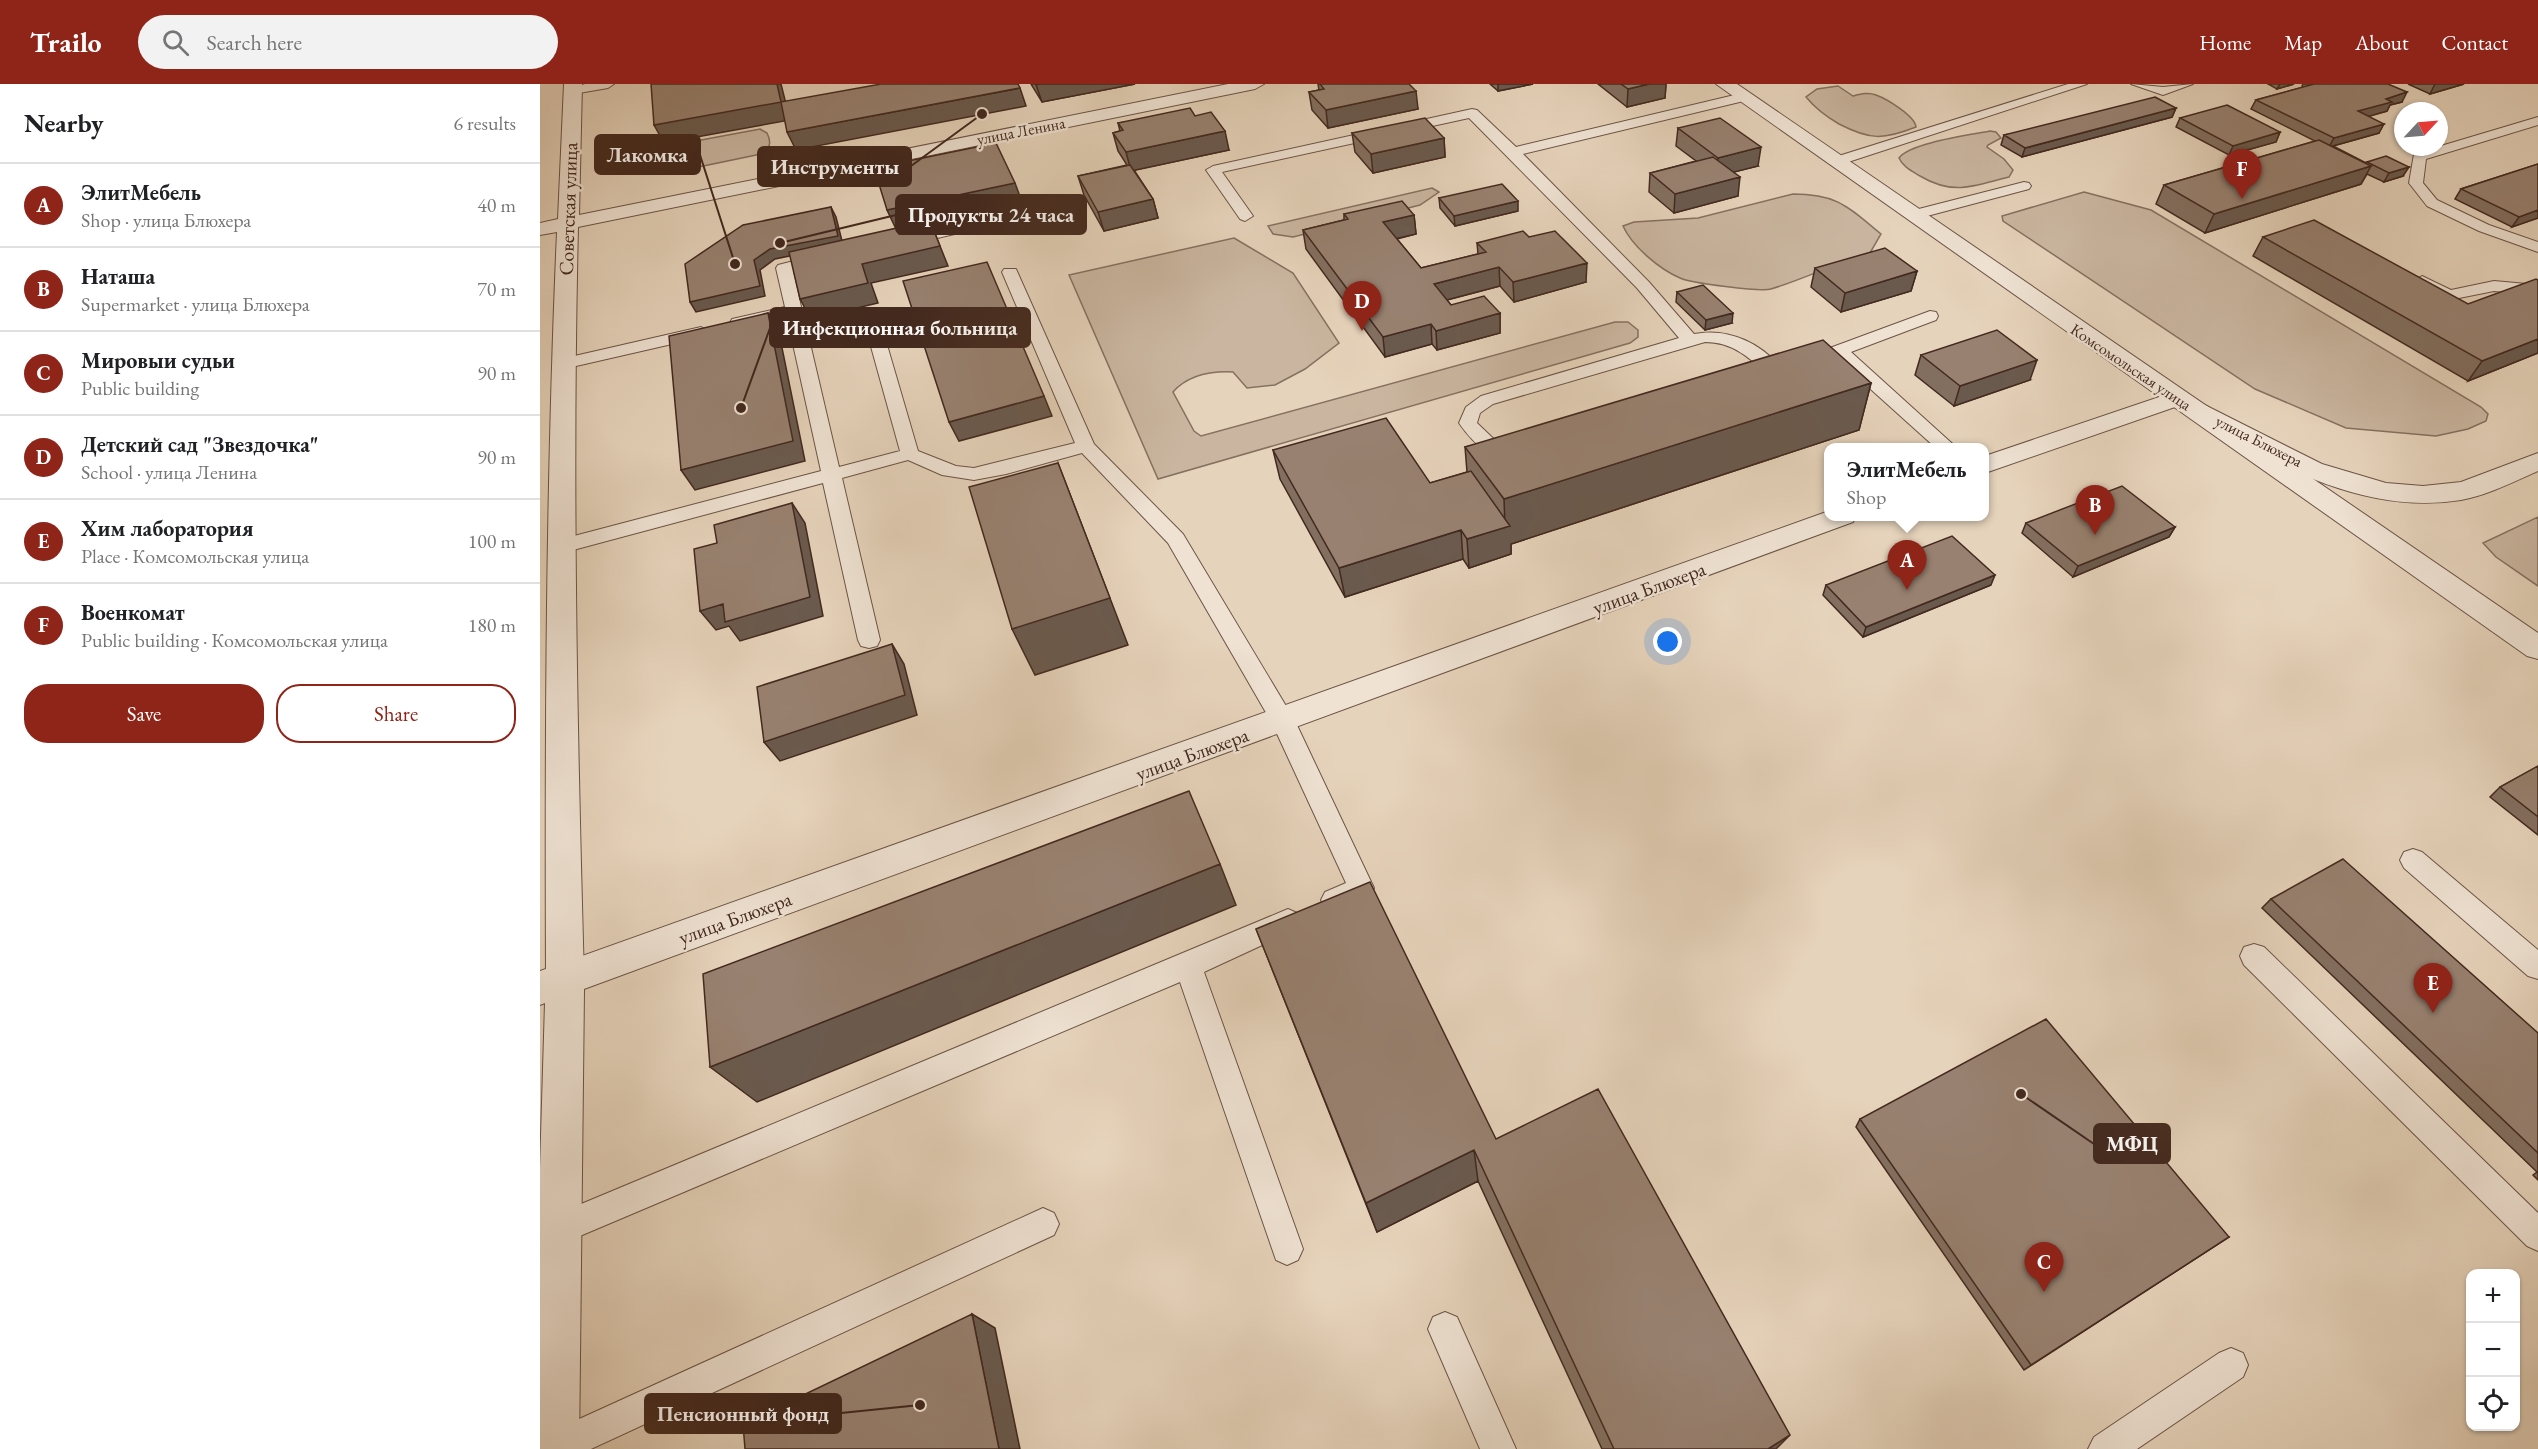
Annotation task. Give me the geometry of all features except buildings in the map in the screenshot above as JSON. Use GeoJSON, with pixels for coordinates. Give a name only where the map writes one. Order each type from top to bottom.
{"type":"FeatureCollection","features":[{"type":"Feature","properties":{"kind":"street","name":"улица Ленина"},"geometry":{"type":"LineString","coordinates":[[540,229],[1255,84]]}},
{"type":"Feature","properties":{"kind":"street","name":"Комсомольская улица"},"geometry":{"type":"LineString","coordinates":[[1725,84],[1834,162],[2538,648]]}},
{"type":"Feature","properties":{"kind":"street","name":"Советская улица"},"geometry":{"type":"LineString","coordinates":[[555,1448],[561,1227],[553,984],[560,692],[563,364],[573,87]]}},
{"type":"Feature","properties":{"kind":"street","name":"улица Блюхера"},"geometry":{"type":"LineString","coordinates":[[2177,398],[2304,465],[2367,488],[2408,495],[2463,491],[2538,461]]}},
{"type":"Feature","properties":{"kind":"street"},"geometry":{"type":"LineString","coordinates":[[1989,464],[2177,398]]}},
{"type":"Feature","properties":{"kind":"street","name":"улица Блюхера"},"geometry":{"type":"LineString","coordinates":[[553,984],[1829,521]]}},
{"type":"Feature","properties":{"kind":"lane"},"geometry":{"type":"LineString","coordinates":[[573,87],[608,84]]}},
{"type":"Feature","properties":{"kind":"lane"},"geometry":{"type":"LineString","coordinates":[[1834,162],[1932,133],[2063,86],[2081,84]]}},
{"type":"Feature","properties":{"kind":"lane"},"geometry":{"type":"LineString","coordinates":[[2136,84],[2163,91],[2187,84]]}},
{"type":"Feature","properties":{"kind":"lane"},"geometry":{"type":"LineString","coordinates":[[1514,152],[1743,97]]}},
{"type":"Feature","properties":{"kind":"lane"},"geometry":{"type":"LineString","coordinates":[[1245,216],[1213,170],[1472,113],[1514,152],[1643,285],[1690,340]]}},
{"type":"Feature","properties":{"kind":"lane"},"geometry":{"type":"LineString","coordinates":[[2538,122],[2419,157],[2416,183],[2432,203],[2484,228],[2538,247]]}},
{"type":"Feature","properties":{"kind":"lane"},"geometry":{"type":"LineString","coordinates":[[1912,215],[2024,186]]}},
{"type":"Feature","properties":{"kind":"lane"},"geometry":{"type":"LineString","coordinates":[[887,245],[1036,211]]}},
{"type":"Feature","properties":{"kind":"lane"},"geometry":{"type":"LineString","coordinates":[[842,255],[784,268],[869,640]]}},
{"type":"Feature","properties":{"kind":"lane"},"geometry":{"type":"LineString","coordinates":[[561,1227],[1188,966],[1361,888],[1283,721],[1176,539],[1086,446],[1010,272]]}},
{"type":"Feature","properties":{"kind":"lane"},"geometry":{"type":"LineString","coordinates":[[2408,274],[2449,296],[2494,286],[2538,290]]}},
{"type":"Feature","properties":{"kind":"lane"},"geometry":{"type":"LineString","coordinates":[[563,364],[794,310]]}},
{"type":"Feature","properties":{"kind":"lane"},"geometry":{"type":"LineString","coordinates":[[1754,380],[1930,316]]}},
{"type":"Feature","properties":{"kind":"lane"},"geometry":{"type":"LineString","coordinates":[[800,336],[872,318],[910,454]]}},
{"type":"Feature","properties":{"kind":"lane"},"geometry":{"type":"LineString","coordinates":[[1526,453],[1503,452],[1485,446],[1468,423],[1472,411],[1487,400],[1705,336],[1734,339],[1746,346],[1776,373]]}},
{"type":"Feature","properties":{"kind":"lane"},"geometry":{"type":"LineString","coordinates":[[1839,351],[1943,443]]}},
{"type":"Feature","properties":{"kind":"lane"},"geometry":{"type":"LineString","coordinates":[[562,546],[831,473],[910,454],[948,470],[966,474],[989,471],[1086,446]]}},
{"type":"Feature","properties":{"kind":"lane"},"geometry":{"type":"LineString","coordinates":[[2413,860],[2538,967]]}},
{"type":"Feature","properties":{"kind":"lane"},"geometry":{"type":"LineString","coordinates":[[2254,956],[2538,1235]]}},
{"type":"Feature","properties":{"kind":"lane"},"geometry":{"type":"LineString","coordinates":[[1188,966],[1287,1249]]}},
{"type":"Feature","properties":{"kind":"lane"},"geometry":{"type":"LineString","coordinates":[[555,1448],[1043,1224]]}},
{"type":"Feature","properties":{"kind":"lane"},"geometry":{"type":"LineString","coordinates":[[1445,1329],[1497,1449]]}},
{"type":"Feature","properties":{"kind":"lane"},"geometry":{"type":"LineString","coordinates":[[2106,1449],[2231,1365]]}},
{"type":"Feature","properties":{"kind":"shaded area"},"geometry":{"type":"Polygon","coordinates":[[[1838,86],[1853,96],[1870,94],[1887,100],[1906,113],[1916,127],[1885,136],[1859,133],[1830,118],[1806,97],[1817,89],[1838,86]]]}},
{"type":"Feature","properties":{"kind":"shaded area"},"geometry":{"type":"Polygon","coordinates":[[[760,129],[767,133],[770,142],[761,154],[671,172],[660,169],[658,154],[669,146],[760,129]]]}},
{"type":"Feature","properties":{"kind":"shaded area"},"geometry":{"type":"Polygon","coordinates":[[[1990,131],[1996,132],[2001,138],[1987,147],[2004,159],[2013,170],[2009,177],[1974,186],[1943,186],[1911,170],[1899,158],[1927,144],[1990,131]]]}},
{"type":"Feature","properties":{"kind":"shaded area"},"geometry":{"type":"Polygon","coordinates":[[[1432,188],[1439,192],[1420,205],[1293,237],[1273,234],[1268,226],[1432,188]]]}},
{"type":"Feature","properties":{"kind":"shaded area"},"geometry":{"type":"Polygon","coordinates":[[[2084,192],[2151,210],[2481,407],[2488,414],[2486,421],[2468,429],[2436,436],[2346,428],[2255,389],[2003,221],[2002,216],[2084,192]]]}},
{"type":"Feature","properties":{"kind":"shaded area"},"geometry":{"type":"Polygon","coordinates":[[[1793,194],[1821,196],[1851,209],[1881,234],[1870,253],[1771,289],[1740,288],[1697,282],[1672,274],[1639,249],[1623,226],[1634,222],[1698,218],[1793,194]]]}},
{"type":"Feature","properties":{"kind":"shaded area"},"geometry":{"type":"Polygon","coordinates":[[[1234,238],[1293,273],[1339,343],[1305,369],[1275,385],[1247,388],[1233,372],[1216,372],[1200,375],[1179,386],[1173,392],[1194,431],[1201,436],[1615,322],[1628,322],[1638,330],[1638,337],[1630,343],[1158,479],[1069,275],[1234,238]]]}},
{"type":"Feature","properties":{"kind":"shaded area"},"geometry":{"type":"Polygon","coordinates":[[[2538,517],[2538,586],[2496,557],[2483,543],[2538,517]]]}},
{"type":"Feature","properties":{"kind":"place","name":"Инструменты"},"geometry":{"type":"Point","coordinates":[982,114]}},
{"type":"Feature","properties":{"kind":"place","name":"Военкомат"},"geometry":{"type":"Point","coordinates":[2242,199]}},
{"type":"Feature","properties":{"kind":"place","name":"Продукты 24 часа"},"geometry":{"type":"Point","coordinates":[780,243]}},
{"type":"Feature","properties":{"kind":"place","name":"Лакомка"},"geometry":{"type":"Point","coordinates":[735,264]}},
{"type":"Feature","properties":{"kind":"place","name":"Детский сад \"Звездочка\""},"geometry":{"type":"Point","coordinates":[1362,331]}},
{"type":"Feature","properties":{"kind":"place","name":"Инфекционная больница"},"geometry":{"type":"Point","coordinates":[741,408]}},
{"type":"Feature","properties":{"kind":"place","name":"Наташа"},"geometry":{"type":"Point","coordinates":[2095,535]}},
{"type":"Feature","properties":{"kind":"place","name":"ЭлитМебель"},"geometry":{"type":"Point","coordinates":[1907,590]}},
{"type":"Feature","properties":{"kind":"place","name":"Хим лаборатория"},"geometry":{"type":"Point","coordinates":[2433,1013]}},
{"type":"Feature","properties":{"kind":"place","name":"МФЦ"},"geometry":{"type":"Point","coordinates":[2021,1094]}},
{"type":"Feature","properties":{"kind":"place","name":"Мировыи судьи"},"geometry":{"type":"Point","coordinates":[2044,1292]}},
{"type":"Feature","properties":{"kind":"place","name":"Пенсионный фонд"},"geometry":{"type":"Point","coordinates":[920,1405]}}]}
